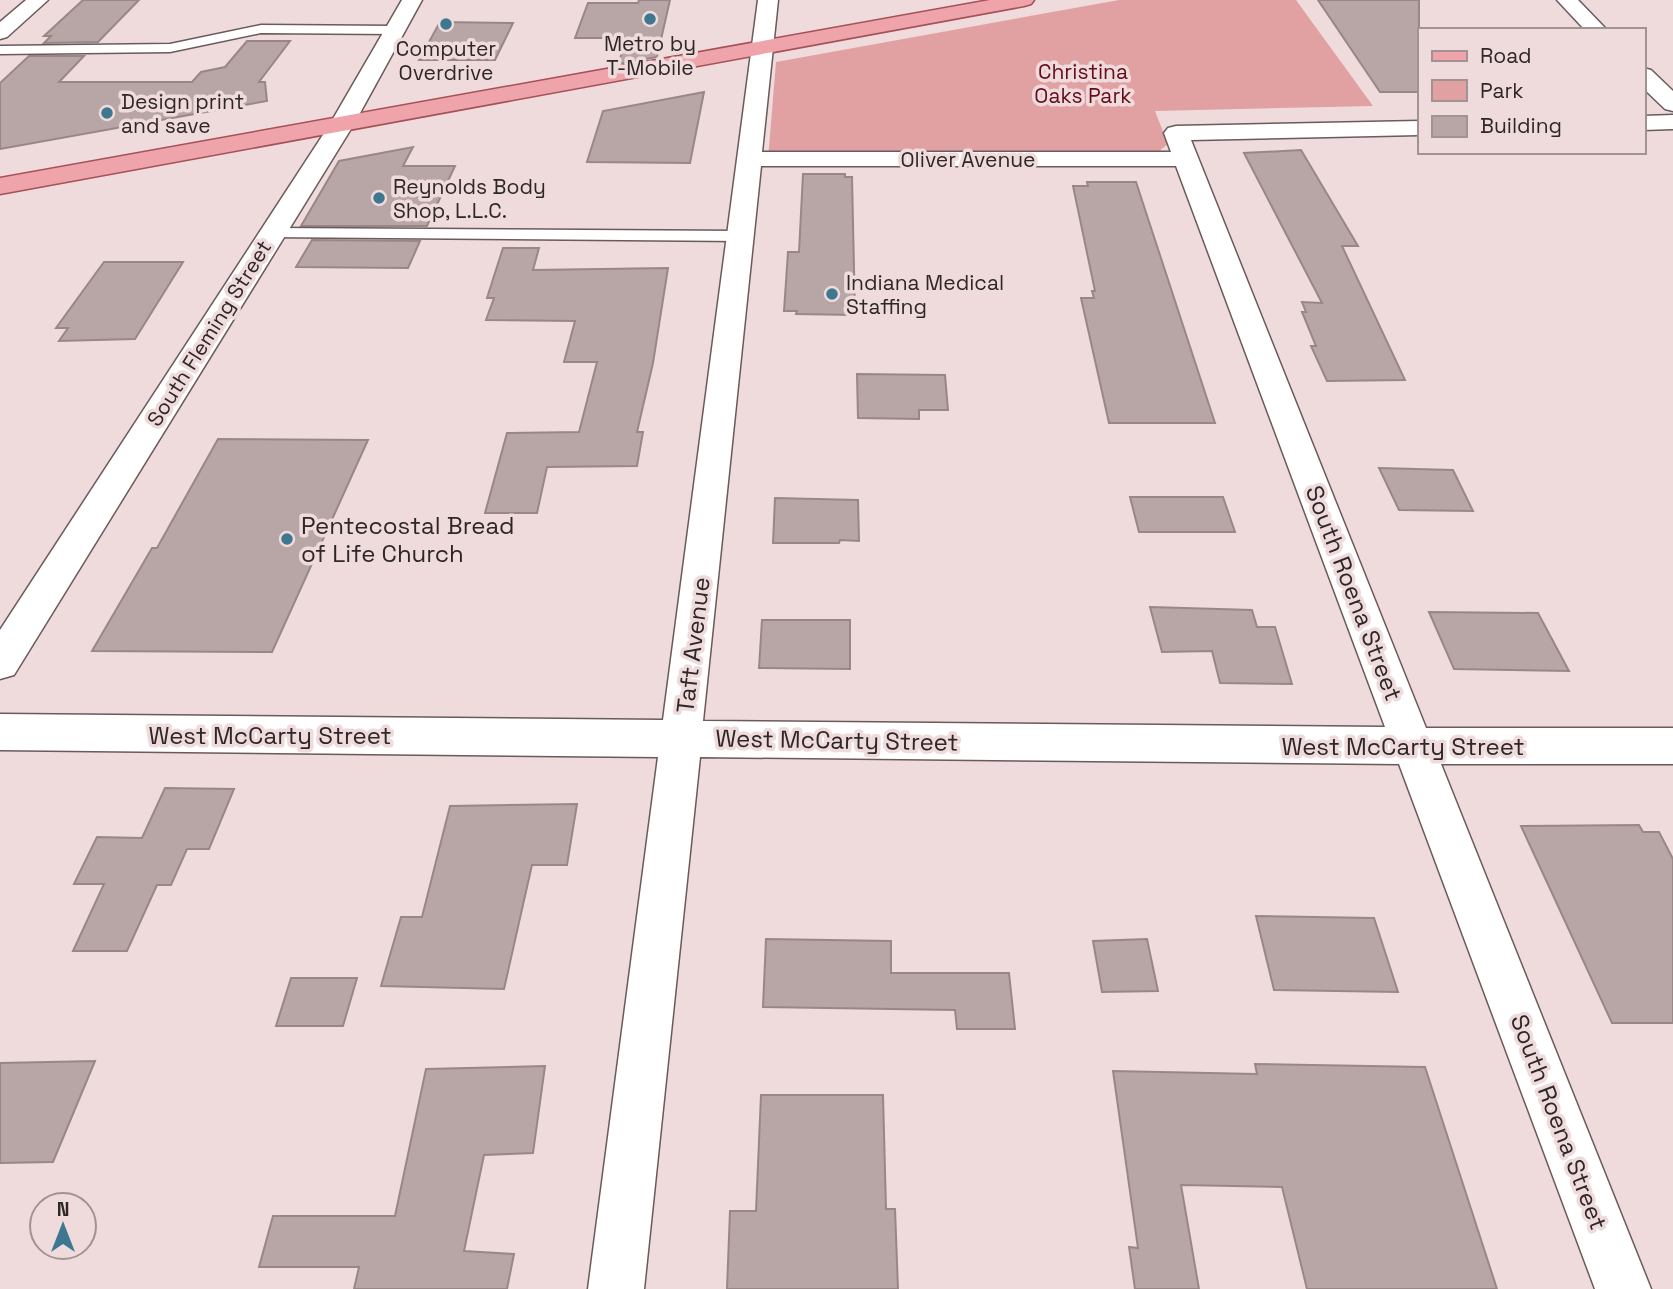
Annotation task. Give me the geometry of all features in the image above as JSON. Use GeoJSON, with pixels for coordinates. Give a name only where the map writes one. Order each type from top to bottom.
{"type":"FeatureCollection","features":[{"type":"Feature","properties":{"kind":"main road"},"geometry":{"type":"LineString","coordinates":[[0,186],[1024,0]]}},
{"type":"Feature","properties":{"kind":"street"},"geometry":{"type":"LineString","coordinates":[[0,33],[38,0]]}},
{"type":"Feature","properties":{"kind":"street","name":"South Fleming Street"},"geometry":{"type":"LineString","coordinates":[[0,663],[342,124],[412,0]]}},
{"type":"Feature","properties":{"kind":"street","name":"Taft Avenue"},"geometry":{"type":"LineString","coordinates":[[616,1289],[768,0]]}},
{"type":"Feature","properties":{"kind":"street"},"geometry":{"type":"LineString","coordinates":[[1567,0],[1595,28]]}},
{"type":"Feature","properties":{"kind":"street"},"geometry":{"type":"LineString","coordinates":[[1645,77],[1673,104]]}},
{"type":"Feature","properties":{"kind":"street"},"geometry":{"type":"LineString","coordinates":[[1645,123],[1673,122]]}},
{"type":"Feature","properties":{"kind":"street","name":"Oliver Avenue"},"geometry":{"type":"LineString","coordinates":[[750,159],[1182,146],[1418,128]]}},
{"type":"Feature","properties":{"kind":"street","name":"South Roena Street"},"geometry":{"type":"LineString","coordinates":[[1182,146],[1623,1289]]}},
{"type":"Feature","properties":{"kind":"street","name":"West McCarty Street"},"geometry":{"type":"LineString","coordinates":[[0,732],[1413,747],[1673,747]]}},
{"type":"Feature","properties":{"kind":"lane"},"geometry":{"type":"LineString","coordinates":[[0,50],[170,48],[261,29],[396,30]]}},
{"type":"Feature","properties":{"kind":"lane"},"geometry":{"type":"LineString","coordinates":[[273,233],[741,236]]}},
{"type":"Feature","properties":{"kind":"green space","name":"Christina Oaks Park"},"geometry":{"type":"Polygon","coordinates":[[[1119,0],[1296,0],[1373,106],[1155,111],[1168,144],[1149,159],[768,159],[776,62],[1119,0]]]}},
{"type":"Feature","properties":{"kind":"building"},"geometry":{"type":"Polygon","coordinates":[[[83,0],[139,0],[98,42],[44,43],[51,36],[44,36],[83,0]]]}},
{"type":"Feature","properties":{"kind":"building"},"geometry":{"type":"Polygon","coordinates":[[[639,0],[670,0],[657,57],[618,64],[627,38],[575,38],[588,3],[638,3],[639,0]]]}},
{"type":"Feature","properties":{"kind":"building"},"geometry":{"type":"Polygon","coordinates":[[[1318,0],[1419,0],[1418,92],[1380,92],[1318,0]]]}},
{"type":"Feature","properties":{"kind":"building"},"geometry":{"type":"Polygon","coordinates":[[[440,22],[513,23],[495,60],[419,60],[440,22]]]}},
{"type":"Feature","properties":{"kind":"building"},"geometry":{"type":"Polygon","coordinates":[[[247,41],[290,41],[259,82],[265,82],[267,101],[0,149],[0,83],[29,56],[84,56],[59,82],[192,82],[201,72],[225,67],[247,41]]]}},
{"type":"Feature","properties":{"kind":"building"},"geometry":{"type":"Polygon","coordinates":[[[704,92],[690,163],[587,162],[603,111],[704,92]]]}},
{"type":"Feature","properties":{"kind":"building","name":"Reynolds Body Shop, L.L.C."},"geometry":{"type":"Polygon","coordinates":[[[413,147],[403,166],[455,166],[427,226],[301,226],[339,161],[413,147]]]}},
{"type":"Feature","properties":{"kind":"building"},"geometry":{"type":"Polygon","coordinates":[[[1301,150],[1358,246],[1342,246],[1405,380],[1327,381],[1311,346],[1316,346],[1302,312],[1306,312],[1302,302],[1322,303],[1244,153],[1301,150]]]}},
{"type":"Feature","properties":{"kind":"building"},"geometry":{"type":"Polygon","coordinates":[[[803,174],[845,174],[845,177],[852,177],[855,315],[796,314],[797,311],[784,311],[788,252],[799,252],[803,174]]]}},
{"type":"Feature","properties":{"kind":"building"},"geometry":{"type":"Polygon","coordinates":[[[1087,182],[1136,182],[1215,423],[1109,423],[1081,298],[1094,298],[1092,291],[1095,291],[1073,186],[1088,186],[1087,182]]]}},
{"type":"Feature","properties":{"kind":"building"},"geometry":{"type":"Polygon","coordinates":[[[312,240],[420,241],[408,268],[296,267],[312,240]]]}},
{"type":"Feature","properties":{"kind":"building"},"geometry":{"type":"Polygon","coordinates":[[[503,248],[539,248],[533,270],[668,268],[653,363],[637,432],[643,432],[637,466],[547,467],[537,513],[485,513],[507,433],[579,432],[597,362],[564,362],[575,321],[486,320],[494,298],[487,298],[503,248]]]}},
{"type":"Feature","properties":{"kind":"building"},"geometry":{"type":"Polygon","coordinates":[[[104,262],[183,262],[135,339],[59,341],[68,328],[56,328],[104,262]]]}},
{"type":"Feature","properties":{"kind":"building"},"geometry":{"type":"Polygon","coordinates":[[[857,374],[945,375],[948,410],[919,410],[919,419],[858,418],[857,374]]]}},
{"type":"Feature","properties":{"kind":"building","name":"Pentecostal Bread of Life Church"},"geometry":{"type":"Polygon","coordinates":[[[218,439],[368,440],[272,652],[92,651],[152,548],[157,548],[218,439]]]}},
{"type":"Feature","properties":{"kind":"building"},"geometry":{"type":"Polygon","coordinates":[[[1379,468],[1453,470],[1473,511],[1399,510],[1379,468]]]}},
{"type":"Feature","properties":{"kind":"building"},"geometry":{"type":"Polygon","coordinates":[[[1130,497],[1223,497],[1235,532],[1139,532],[1130,497]]]}},
{"type":"Feature","properties":{"kind":"building"},"geometry":{"type":"Polygon","coordinates":[[[775,498],[858,500],[859,541],[773,543],[775,498]]]}},
{"type":"Feature","properties":{"kind":"building"},"geometry":{"type":"Polygon","coordinates":[[[1150,607],[1252,610],[1257,627],[1275,627],[1292,684],[1220,683],[1212,651],[1162,652],[1150,607]]]}},
{"type":"Feature","properties":{"kind":"building"},"geometry":{"type":"Polygon","coordinates":[[[1429,612],[1538,613],[1569,671],[1454,669],[1429,612]]]}},
{"type":"Feature","properties":{"kind":"building"},"geometry":{"type":"Polygon","coordinates":[[[762,620],[850,620],[850,669],[759,668],[762,620]]]}},
{"type":"Feature","properties":{"kind":"building"},"geometry":{"type":"Polygon","coordinates":[[[165,788],[234,789],[209,849],[187,849],[171,885],[157,885],[127,951],[73,951],[104,884],[74,884],[97,837],[142,838],[165,788]]]}},
{"type":"Feature","properties":{"kind":"building"},"geometry":{"type":"Polygon","coordinates":[[[577,804],[567,865],[532,865],[504,989],[381,986],[401,917],[422,917],[450,806],[577,804]]]}},
{"type":"Feature","properties":{"kind":"building"},"geometry":{"type":"Polygon","coordinates":[[[1639,825],[1643,832],[1659,832],[1673,859],[1673,1023],[1612,1023],[1521,826],[1639,825]]]}},
{"type":"Feature","properties":{"kind":"building"},"geometry":{"type":"Polygon","coordinates":[[[1256,916],[1374,918],[1398,992],[1274,990],[1256,916]]]}},
{"type":"Feature","properties":{"kind":"building"},"geometry":{"type":"Polygon","coordinates":[[[766,939],[891,941],[891,973],[1009,973],[1015,1029],[957,1029],[955,1010],[763,1007],[766,939]]]}},
{"type":"Feature","properties":{"kind":"building"},"geometry":{"type":"Polygon","coordinates":[[[1147,939],[1158,991],[1102,992],[1093,941],[1147,939]]]}},
{"type":"Feature","properties":{"kind":"building"},"geometry":{"type":"Polygon","coordinates":[[[291,978],[357,978],[343,1026],[276,1026],[291,978]]]}},
{"type":"Feature","properties":{"kind":"building"},"geometry":{"type":"Polygon","coordinates":[[[95,1061],[53,1162],[0,1163],[0,1063],[95,1061]]]}},
{"type":"Feature","properties":{"kind":"building"},"geometry":{"type":"Polygon","coordinates":[[[1255,1064],[1425,1067],[1497,1289],[1307,1289],[1282,1187],[1181,1185],[1199,1289],[1135,1289],[1129,1247],[1138,1248],[1113,1071],[1257,1074],[1255,1064]]]}},
{"type":"Feature","properties":{"kind":"building"},"geometry":{"type":"Polygon","coordinates":[[[545,1066],[533,1153],[484,1155],[464,1251],[514,1254],[507,1289],[354,1289],[359,1267],[259,1267],[273,1216],[395,1216],[426,1069],[545,1066]]]}},
{"type":"Feature","properties":{"kind":"building"},"geometry":{"type":"Polygon","coordinates":[[[761,1095],[883,1095],[886,1209],[895,1209],[898,1289],[727,1289],[730,1211],[756,1211],[761,1095]]]}},
{"type":"Feature","properties":{"kind":"place","name":"Metro by T-Mobile"},"geometry":{"type":"Point","coordinates":[650,19]}},
{"type":"Feature","properties":{"kind":"place","name":"Computer Overdrive"},"geometry":{"type":"Point","coordinates":[446,24]}},
{"type":"Feature","properties":{"kind":"place","name":"Design print and save"},"geometry":{"type":"Point","coordinates":[107,113]}},
{"type":"Feature","properties":{"kind":"place","name":"Reynolds Body Shop, L.L.C."},"geometry":{"type":"Point","coordinates":[379,198]}},
{"type":"Feature","properties":{"kind":"place","name":"Indiana Medical Staffing"},"geometry":{"type":"Point","coordinates":[832,294]}},
{"type":"Feature","properties":{"kind":"place","name":"Pentecostal Bread of Life Church"},"geometry":{"type":"Point","coordinates":[287,539]}}]}
